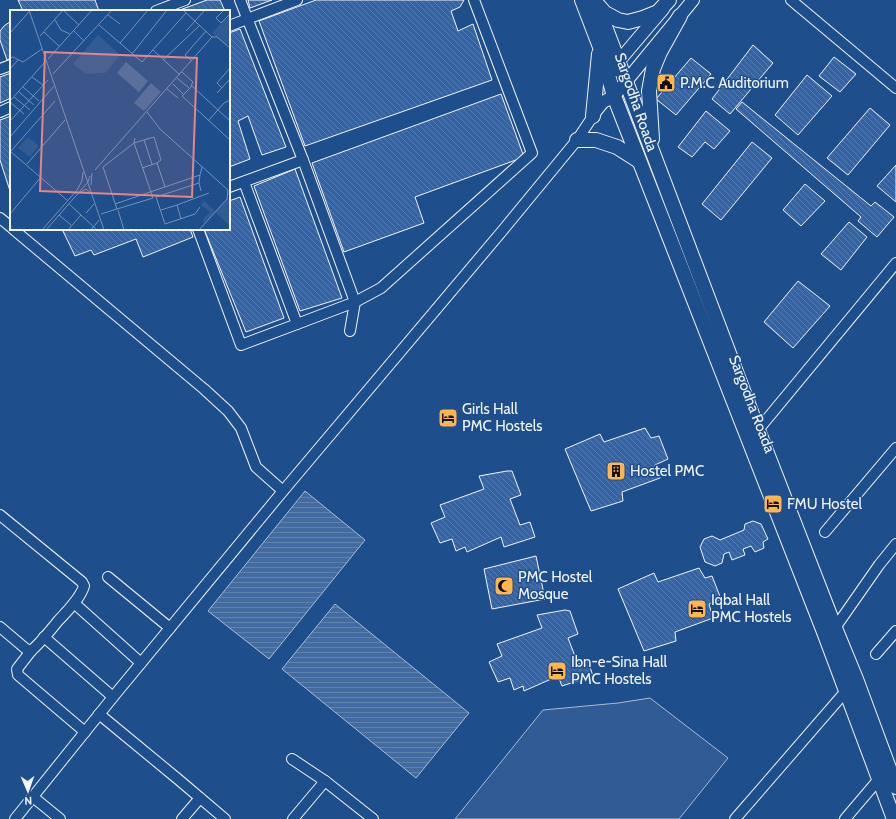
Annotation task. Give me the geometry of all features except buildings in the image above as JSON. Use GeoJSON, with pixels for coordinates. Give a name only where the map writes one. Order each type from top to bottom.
{"type":"FeatureCollection","features":[{"type":"Feature","properties":{"kind":"highway","name":"Sargodha Roada"},"geometry":{"type":"LineString","coordinates":[[582,0],[600,47],[610,93],[639,161],[818,618],[894,819]]}},
{"type":"Feature","properties":{"kind":"highway","name":"Sargodha Roada"},"geometry":{"type":"LineString","coordinates":[[595,0],[758,430],[835,628],[892,762],[896,787]]}},
{"type":"Feature","properties":{"kind":"highway"},"geometry":{"type":"LineString","coordinates":[[595,0],[606,13],[618,20],[628,22],[658,12],[669,0]]}},
{"type":"Feature","properties":{"kind":"highway"},"geometry":{"type":"LineString","coordinates":[[653,154],[649,91],[653,69],[660,52],[680,16]]}},
{"type":"Feature","properties":{"kind":"highway"},"geometry":{"type":"LineString","coordinates":[[593,116],[600,47]]}},
{"type":"Feature","properties":{"kind":"highway"},"geometry":{"type":"LineString","coordinates":[[577,140],[596,140],[617,147],[639,161]]}},
{"type":"Feature","properties":{"kind":"main road"},"geometry":{"type":"LineString","coordinates":[[610,93],[618,62],[658,16],[669,0]]}},
{"type":"Feature","properties":{"kind":"main road"},"geometry":{"type":"LineString","coordinates":[[610,93],[625,81],[693,0]]}},
{"type":"Feature","properties":{"kind":"street"},"geometry":{"type":"LineString","coordinates":[[159,10],[185,0]]}},
{"type":"Feature","properties":{"kind":"street"},"geometry":{"type":"LineString","coordinates":[[240,0],[303,160],[355,302],[350,331]]}},
{"type":"Feature","properties":{"kind":"street"},"geometry":{"type":"LineString","coordinates":[[230,26],[297,0]]}},
{"type":"Feature","properties":{"kind":"street"},"geometry":{"type":"LineString","coordinates":[[198,230],[241,345],[355,302],[381,288],[532,153],[474,0]]}},
{"type":"Feature","properties":{"kind":"street"},"geometry":{"type":"LineString","coordinates":[[791,0],[895,86]]}},
{"type":"Feature","properties":{"kind":"street"},"geometry":{"type":"LineString","coordinates":[[0,70],[10,65]]}},
{"type":"Feature","properties":{"kind":"street"},"geometry":{"type":"LineString","coordinates":[[15,819],[99,714],[283,491],[577,140],[610,93]]}},
{"type":"Feature","properties":{"kind":"street"},"geometry":{"type":"LineString","coordinates":[[0,112],[10,107]]}},
{"type":"Feature","properties":{"kind":"street"},"geometry":{"type":"LineString","coordinates":[[230,187],[303,160]]}},
{"type":"Feature","properties":{"kind":"street"},"geometry":{"type":"LineString","coordinates":[[244,182],[297,324]]}},
{"type":"Feature","properties":{"kind":"street"},"geometry":{"type":"LineString","coordinates":[[0,218],[10,226]]}},
{"type":"Feature","properties":{"kind":"street"},"geometry":{"type":"LineString","coordinates":[[14,230],[204,389],[228,411],[241,428],[256,467],[283,491]]}},
{"type":"Feature","properties":{"kind":"street"},"geometry":{"type":"LineString","coordinates":[[758,430],[896,263]]}},
{"type":"Feature","properties":{"kind":"street"},"geometry":{"type":"LineString","coordinates":[[825,532],[896,448]]}},
{"type":"Feature","properties":{"kind":"street"},"geometry":{"type":"LineString","coordinates":[[0,515],[82,582],[84,586],[74,603],[31,651],[17,669],[17,672],[18,675],[85,732]]}},
{"type":"Feature","properties":{"kind":"street"},"geometry":{"type":"LineString","coordinates":[[835,628],[879,564],[896,544]]}},
{"type":"Feature","properties":{"kind":"street"},"geometry":{"type":"LineString","coordinates":[[108,577],[170,628]]}},
{"type":"Feature","properties":{"kind":"street"},"geometry":{"type":"LineString","coordinates":[[74,603],[141,663]]}},
{"type":"Feature","properties":{"kind":"street"},"geometry":{"type":"LineString","coordinates":[[0,627],[26,649],[31,651]]}},
{"type":"Feature","properties":{"kind":"street"},"geometry":{"type":"LineString","coordinates":[[876,654],[896,631]]}},
{"type":"Feature","properties":{"kind":"street"},"geometry":{"type":"LineString","coordinates":[[44,638],[113,697]]}},
{"type":"Feature","properties":{"kind":"street"},"geometry":{"type":"LineString","coordinates":[[735,819],[846,691]]}},
{"type":"Feature","properties":{"kind":"street"},"geometry":{"type":"LineString","coordinates":[[99,714],[225,819]]}},
{"type":"Feature","properties":{"kind":"street"},"geometry":{"type":"LineString","coordinates":[[292,759],[325,781],[373,819]]}},
{"type":"Feature","properties":{"kind":"street"},"geometry":{"type":"LineString","coordinates":[[845,819],[879,779]]}},
{"type":"Feature","properties":{"kind":"street"},"geometry":{"type":"LineString","coordinates":[[293,819],[325,781]]}},
{"type":"Feature","properties":{"kind":"street"},"geometry":{"type":"LineString","coordinates":[[33,797],[60,819]]}},
{"type":"Feature","properties":{"kind":"street"},"geometry":{"type":"LineString","coordinates":[[182,819],[200,798]]}},
{"type":"Feature","properties":{"kind":"shaded area"},"geometry":{"type":"Polygon","coordinates":[[[305,491],[365,540],[269,659],[208,611],[305,491]]]}},
{"type":"Feature","properties":{"kind":"shaded area"},"geometry":{"type":"Polygon","coordinates":[[[335,604],[469,713],[416,778],[282,669],[335,604]]]}},
{"type":"Feature","properties":{"kind":"shaded area"},"geometry":{"type":"Polygon","coordinates":[[[650,698],[728,758],[679,819],[455,819],[543,710],[618,703],[650,698]]]}},
{"type":"Feature","properties":{"kind":"place","name":"P.M.C Auditorium"},"geometry":{"type":"Point","coordinates":[666,83]}},
{"type":"Feature","properties":{"kind":"place","name":"Girls Hall PMC Hostels"},"geometry":{"type":"Point","coordinates":[448,418]}},
{"type":"Feature","properties":{"kind":"place","name":"Hostel PMC"},"geometry":{"type":"Point","coordinates":[616,471]}},
{"type":"Feature","properties":{"kind":"place","name":"FMU Hostel"},"geometry":{"type":"Point","coordinates":[773,504]}},
{"type":"Feature","properties":{"kind":"place","name":"PMC Hostel Mosque"},"geometry":{"type":"Point","coordinates":[504,586]}},
{"type":"Feature","properties":{"kind":"place","name":"Iqbal Hall PMC Hostels"},"geometry":{"type":"Point","coordinates":[697,609]}},
{"type":"Feature","properties":{"kind":"place","name":"Ibn-e-Sina Hall PMC Hostels"},"geometry":{"type":"Point","coordinates":[557,671]}}]}
